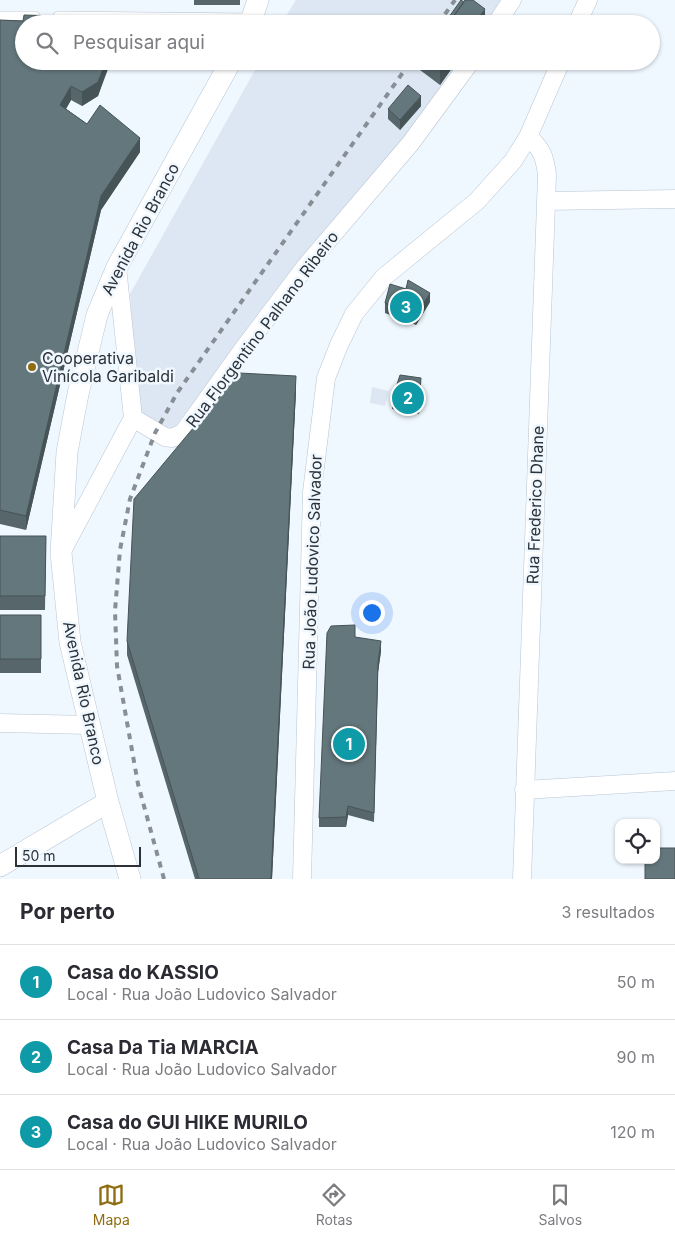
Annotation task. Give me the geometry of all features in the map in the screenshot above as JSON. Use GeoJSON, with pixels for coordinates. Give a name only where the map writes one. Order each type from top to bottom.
{"type":"FeatureCollection","features":[{"type":"Feature","properties":{"kind":"street"},"geometry":{"type":"LineString","coordinates":[[502,15],[512,0]]}},
{"type":"Feature","properties":{"kind":"street"},"geometry":{"type":"LineString","coordinates":[[582,15],[588,0]]}},
{"type":"Feature","properties":{"kind":"street","name":"Avenida Rio Branco"},"geometry":{"type":"LineString","coordinates":[[130,879],[108,802],[70,642],[61,553],[67,452],[78,394],[97,315],[117,268],[226,70]]}},
{"type":"Feature","properties":{"kind":"street","name":"Rua Florgentino Palhano Ribeiro"},"geometry":{"type":"LineString","coordinates":[[133,418],[165,438],[172,438],[183,433],[306,266],[410,144],[464,70]]}},
{"type":"Feature","properties":{"kind":"street","name":"Rua João Ludovico Salvador"},"geometry":{"type":"LineString","coordinates":[[302,879],[312,492],[326,378],[354,314],[384,277],[476,200],[514,160],[528,137],[557,70]]}},
{"type":"Feature","properties":{"kind":"street","name":"Rua Frederico Dhane"},"geometry":{"type":"LineString","coordinates":[[522,879],[547,175],[544,156],[540,148],[528,137]]}},
{"type":"Feature","properties":{"kind":"street"},"geometry":{"type":"LineString","coordinates":[[546,201],[675,199]]}},
{"type":"Feature","properties":{"kind":"street"},"geometry":{"type":"LineString","coordinates":[[61,553],[133,418],[117,268]]}},
{"type":"Feature","properties":{"kind":"street"},"geometry":{"type":"LineString","coordinates":[[0,723],[90,725]]}},
{"type":"Feature","properties":{"kind":"street"},"geometry":{"type":"LineString","coordinates":[[524,790],[675,782]]}},
{"type":"Feature","properties":{"kind":"street"},"geometry":{"type":"LineString","coordinates":[[0,866],[108,802]]}},
{"type":"Feature","properties":{"kind":"lane"},"geometry":{"type":"LineString","coordinates":[[126,15],[253,14]]}},
{"type":"Feature","properties":{"kind":"lane"},"geometry":{"type":"LineString","coordinates":[[0,16],[15,16]]}},
{"type":"Feature","properties":{"kind":"shaded area"},"geometry":{"type":"Polygon","coordinates":[[[296,0],[503,0],[494,15],[287,15],[296,0]]]}},
{"type":"Feature","properties":{"kind":"shaded area"},"geometry":{"type":"Polygon","coordinates":[[[255,70],[454,70],[408,134],[167,437],[138,413],[130,294],[255,70]]]}},
{"type":"Feature","properties":{"kind":"shaded area"},"geometry":{"type":"Polygon","coordinates":[[[372,387],[389,391],[385,406],[370,403],[372,387]]]}},
{"type":"Feature","properties":{"kind":"building"},"geometry":{"type":"Polygon","coordinates":[[[461,0],[464,2],[455,15],[450,15],[461,0]]]}},
{"type":"Feature","properties":{"kind":"building"},"geometry":{"type":"Polygon","coordinates":[[[465,0],[473,0],[485,9],[481,15],[454,15],[465,0]]]}},
{"type":"Feature","properties":{"kind":"building","name":"Cooperativa Vinícola Garibaldi"},"geometry":{"type":"Polygon","coordinates":[[[0,20],[15,21],[15,70],[103,70],[98,82],[82,92],[71,86],[60,105],[87,124],[100,105],[140,138],[101,196],[26,516],[0,510],[0,20]]]}},
{"type":"Feature","properties":{"kind":"building"},"geometry":{"type":"Polygon","coordinates":[[[408,85],[421,96],[400,120],[388,109],[408,85]]]}},
{"type":"Feature","properties":{"kind":"building"},"geometry":{"type":"Polygon","coordinates":[[[408,280],[430,293],[416,315],[385,303],[390,284],[406,289],[408,280]]]}},
{"type":"Feature","properties":{"kind":"building"},"geometry":{"type":"Polygon","coordinates":[[[239,373],[296,376],[271,879],[199,879],[127,641],[134,499],[239,373]]]}},
{"type":"Feature","properties":{"kind":"building"},"geometry":{"type":"Polygon","coordinates":[[[400,375],[421,378],[419,405],[392,400],[400,375]]]}},
{"type":"Feature","properties":{"kind":"building"},"geometry":{"type":"Polygon","coordinates":[[[0,536],[46,536],[45,596],[0,596],[0,536]]]}},
{"type":"Feature","properties":{"kind":"building"},"geometry":{"type":"Polygon","coordinates":[[[0,615],[41,615],[41,659],[0,659],[0,615]]]}},
{"type":"Feature","properties":{"kind":"building"},"geometry":{"type":"Polygon","coordinates":[[[355,625],[355,637],[381,641],[378,663],[374,813],[348,806],[346,817],[319,818],[327,633],[331,626],[355,625]]]}},
{"type":"Feature","properties":{"kind":"building"},"geometry":{"type":"Polygon","coordinates":[[[660,848],[675,848],[675,879],[645,879],[645,864],[660,864],[660,848]]]}},
{"type":"Feature","properties":{"kind":"railway"},"geometry":{"type":"LineString","coordinates":[[444,15],[455,0]]}},
{"type":"Feature","properties":{"kind":"railway"},"geometry":{"type":"LineString","coordinates":[[164,879],[138,784],[117,666],[115,611],[120,550],[130,499],[155,433],[177,393],[405,70]]}},
{"type":"Feature","properties":{"kind":"place","name":"Casa do GUI HIKE MURILO"},"geometry":{"type":"Point","coordinates":[406,307]}},
{"type":"Feature","properties":{"kind":"place","name":"Cooperativa Vinícola Garibaldi"},"geometry":{"type":"Point","coordinates":[32,367]}},
{"type":"Feature","properties":{"kind":"place","name":"Casa Da Tia MARCIA"},"geometry":{"type":"Point","coordinates":[408,398]}},
{"type":"Feature","properties":{"kind":"place","name":"Casa do KASSIO"},"geometry":{"type":"Point","coordinates":[349,744]}}]}
